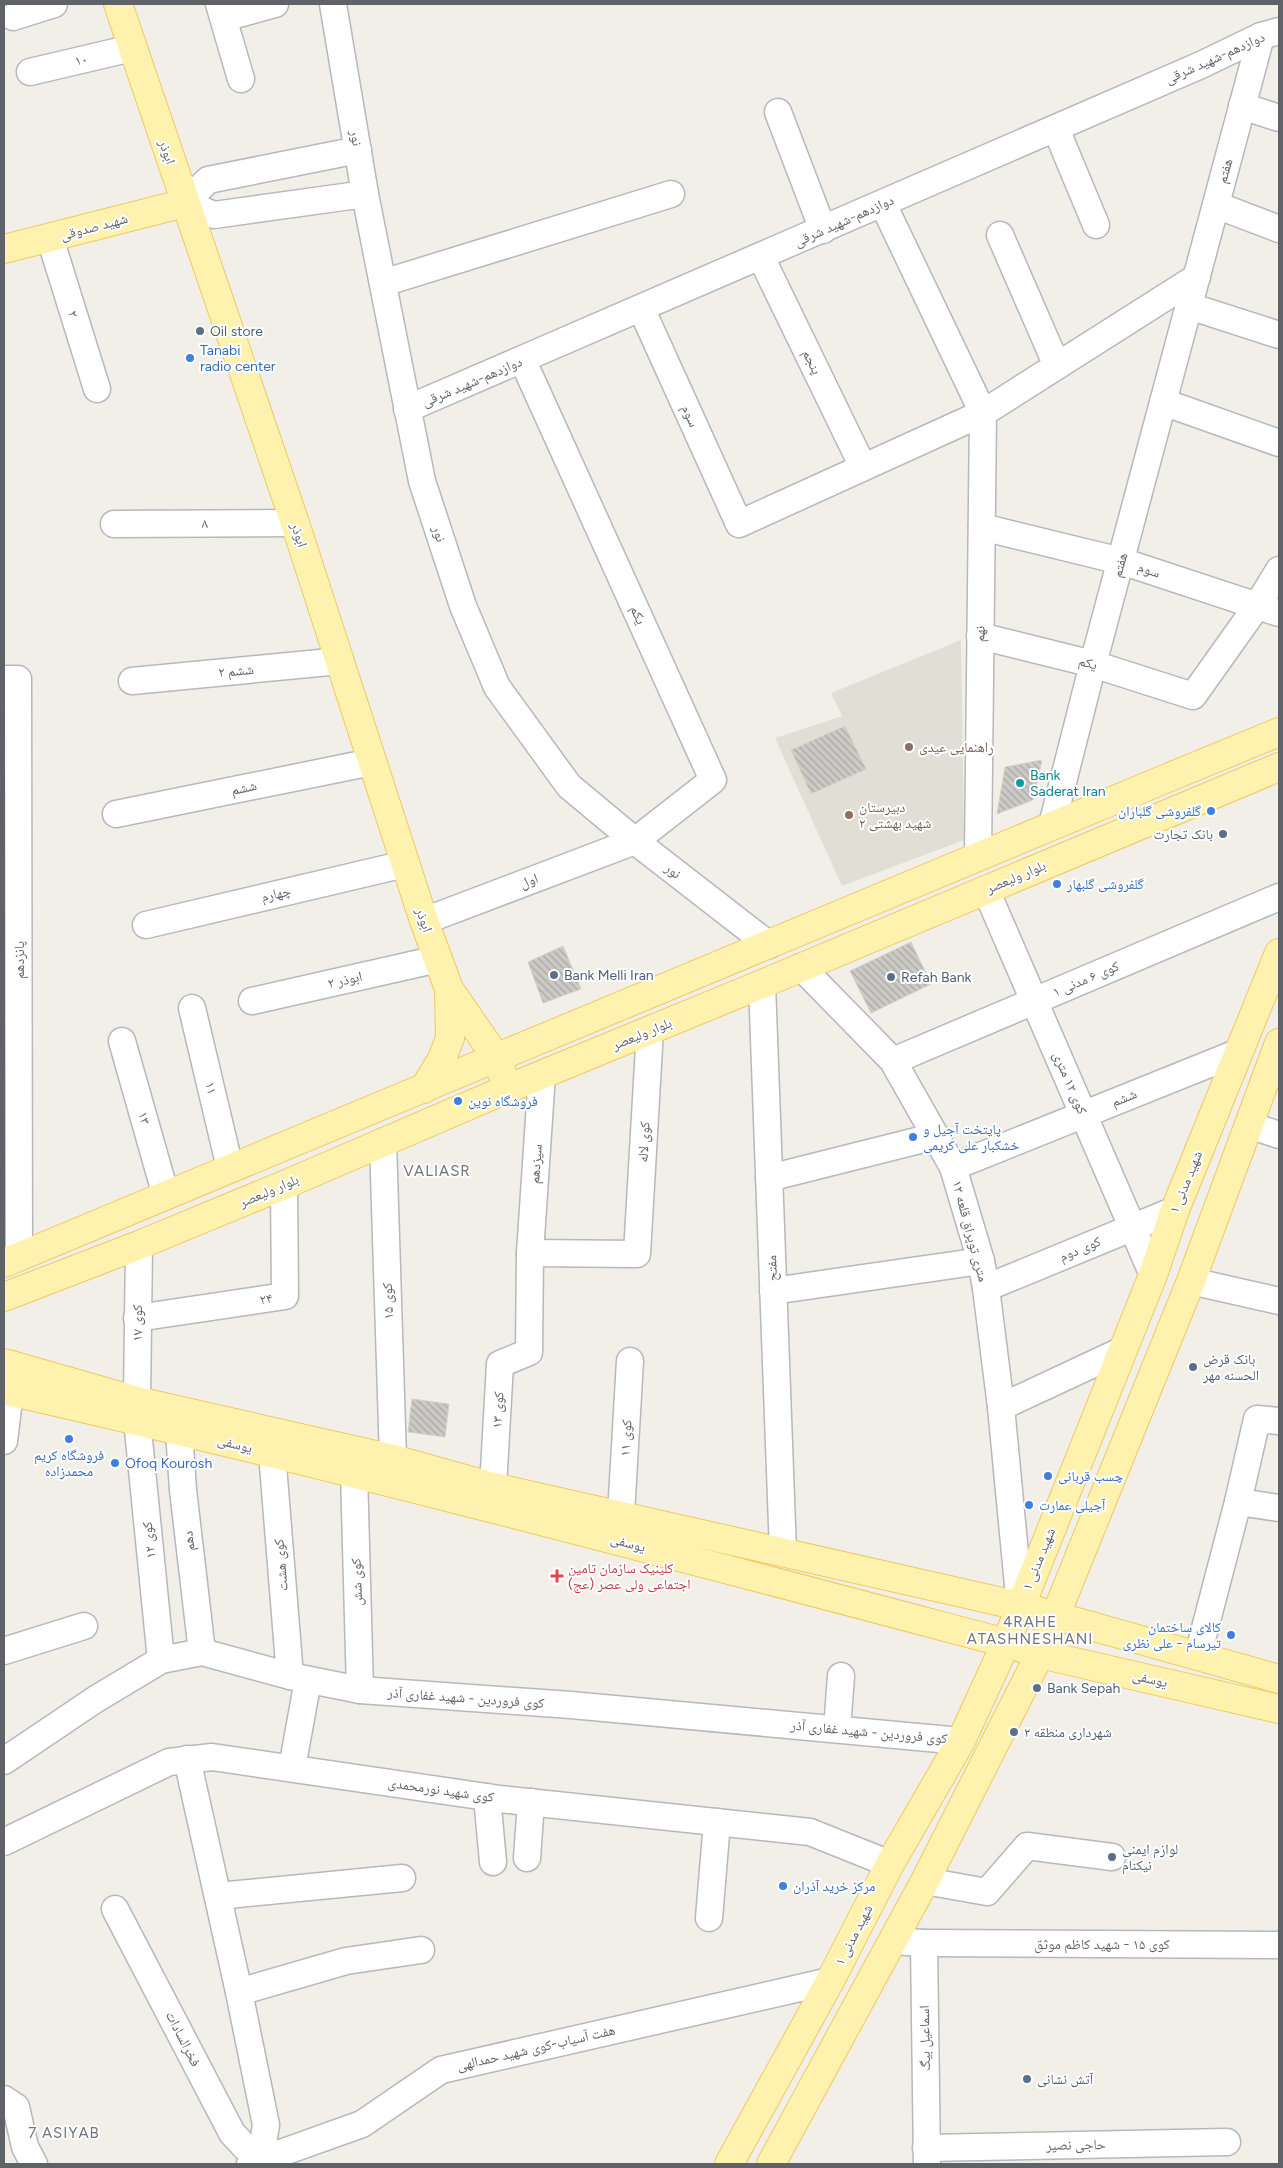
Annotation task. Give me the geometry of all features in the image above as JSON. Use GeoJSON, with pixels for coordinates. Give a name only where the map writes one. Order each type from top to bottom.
{"type":"FeatureCollection","features":[{"type":"Feature","properties":{"kind":"main road","name":"ابوذر"},"geometry":{"type":"LineString","coordinates":[[118,4],[184,204],[295,523],[424,921],[449,989],[496,1056],[507,1089]]}},
{"type":"Feature","properties":{"kind":"main road","name":"شهید صدوقی"},"geometry":{"type":"LineString","coordinates":[[4,249],[184,204]]}},
{"type":"Feature","properties":{"kind":"main road"},"geometry":{"type":"LineString","coordinates":[[12,1260],[424,1089],[496,1056],[769,945],[978,855],[1279,732]]}},
{"type":"Feature","properties":{"kind":"main road","name":"بلوار ولیعصر"},"geometry":{"type":"LineString","coordinates":[[4,1297],[139,1245],[284,1185],[542,1074],[1267,775],[1279,767]]}},
{"type":"Feature","properties":{"kind":"main road"},"geometry":{"type":"LineString","coordinates":[[769,945],[801,967]]}},
{"type":"Feature","properties":{"kind":"main road","name":"شهید مدنی ۱"},"geometry":{"type":"LineString","coordinates":[[729,2164],[830,1981],[890,1864],[962,1741],[1006,1643],[1153,1275],[1174,1210],[1279,953]]}},
{"type":"Feature","properties":{"kind":"main road"},"geometry":{"type":"LineString","coordinates":[[424,1089],[442,1059],[450,1038],[449,989]]}},
{"type":"Feature","properties":{"kind":"main road"},"geometry":{"type":"LineString","coordinates":[[771,2164],[925,1881],[1040,1654],[1191,1280],[1279,1043]]}},
{"type":"Feature","properties":{"kind":"main road"},"geometry":{"type":"LineString","coordinates":[[1174,1210],[1210,1226]]}},
{"type":"Feature","properties":{"kind":"main road","name":"یوسفی"},"geometry":{"type":"LineString","coordinates":[[4,1363],[137,1411],[180,1431],[354,1473],[619,1528],[783,1552],[1020,1606],[1270,1676]]}},
{"type":"Feature","properties":{"kind":"main road","name":"یوسفی"},"geometry":{"type":"LineString","coordinates":[[7,1391],[137,1411],[393,1459],[493,1487],[619,1528],[1040,1654],[1252,1701],[1279,1709]]}},
{"type":"Feature","properties":{"kind":"main road"},"geometry":{"type":"LineString","coordinates":[[1252,1701],[1270,1676]]}},
{"type":"Feature","properties":{"kind":"main road"},"geometry":{"type":"LineString","coordinates":[[890,1864],[925,1881]]}},
{"type":"Feature","properties":{"kind":"main road"},"geometry":{"type":"LineString","coordinates":[[859,1924],[892,1941]]}},
{"type":"Feature","properties":{"kind":"street"},"geometry":{"type":"LineString","coordinates":[[13,17],[54,4]]}},
{"type":"Feature","properties":{"kind":"street"},"geometry":{"type":"LineString","coordinates":[[241,79],[222,11],[275,4]]}},
{"type":"Feature","properties":{"kind":"street","name":"نور"},"geometry":{"type":"LineString","coordinates":[[333,4],[366,194],[422,480],[463,606],[497,687],[569,786],[635,841],[769,945]]}},
{"type":"Feature","properties":{"kind":"street","name":"هفتم"},"geometry":{"type":"LineString","coordinates":[[1052,825],[1242,106],[1270,33]]}},
{"type":"Feature","properties":{"kind":"street","name":"دوازدهم-شهید شرقی"},"geometry":{"type":"LineString","coordinates":[[407,409],[1056,129],[1270,33]]}},
{"type":"Feature","properties":{"kind":"street","name":"۱۰"},"geometry":{"type":"LineString","coordinates":[[30,72],[132,48]]}},
{"type":"Feature","properties":{"kind":"street"},"geometry":{"type":"LineString","coordinates":[[1242,106],[1279,118]]}},
{"type":"Feature","properties":{"kind":"street"},"geometry":{"type":"LineString","coordinates":[[778,112],[823,230]]}},
{"type":"Feature","properties":{"kind":"street"},"geometry":{"type":"LineString","coordinates":[[1056,129],[1096,224]]}},
{"type":"Feature","properties":{"kind":"street"},"geometry":{"type":"LineString","coordinates":[[358,150],[208,180],[184,204],[214,215],[366,194]]}},
{"type":"Feature","properties":{"kind":"street"},"geometry":{"type":"LineString","coordinates":[[383,283],[671,194]]}},
{"type":"Feature","properties":{"kind":"street"},"geometry":{"type":"LineString","coordinates":[[883,204],[983,413]]}},
{"type":"Feature","properties":{"kind":"street"},"geometry":{"type":"LineString","coordinates":[[1216,205],[1279,229]]}},
{"type":"Feature","properties":{"kind":"street"},"geometry":{"type":"LineString","coordinates":[[1000,235],[1057,366]]}},
{"type":"Feature","properties":{"kind":"street","name":"۲"},"geometry":{"type":"LineString","coordinates":[[50,238],[97,389]]}},
{"type":"Feature","properties":{"kind":"street","name":"پنجم"},"geometry":{"type":"LineString","coordinates":[[761,257],[863,467]]}},
{"type":"Feature","properties":{"kind":"street"},"geometry":{"type":"LineString","coordinates":[[863,467],[983,413],[1197,278]]}},
{"type":"Feature","properties":{"kind":"street"},"geometry":{"type":"LineString","coordinates":[[1189,306],[1279,335]]}},
{"type":"Feature","properties":{"kind":"street","name":"سوم"},"geometry":{"type":"LineString","coordinates":[[641,308],[739,524],[863,467]]}},
{"type":"Feature","properties":{"kind":"street","name":"یکم"},"geometry":{"type":"LineString","coordinates":[[522,360],[713,780],[635,841]]}},
{"type":"Feature","properties":{"kind":"street"},"geometry":{"type":"LineString","coordinates":[[1163,402],[1279,443]]}},
{"type":"Feature","properties":{"kind":"street","name":"نهم"},"geometry":{"type":"LineString","coordinates":[[978,855],[983,413]]}},
{"type":"Feature","properties":{"kind":"street","name":"۸"},"geometry":{"type":"LineString","coordinates":[[114,524],[295,523]]}},
{"type":"Feature","properties":{"kind":"street","name":"سوم"},"geometry":{"type":"LineString","coordinates":[[982,527],[1121,561],[1268,609]]}},
{"type":"Feature","properties":{"kind":"street"},"geometry":{"type":"LineString","coordinates":[[1268,609],[1279,570]]}},
{"type":"Feature","properties":{"kind":"street","name":"یکم"},"geometry":{"type":"LineString","coordinates":[[980,636],[1093,664],[1193,696],[1268,609]]}},
{"type":"Feature","properties":{"kind":"street","name":"ششم ۲"},"geometry":{"type":"LineString","coordinates":[[132,681],[340,661]]}},
{"type":"Feature","properties":{"kind":"street","name":"پانزدهم"},"geometry":{"type":"LineString","coordinates":[[4,679],[18,679],[12,1260]]}},
{"type":"Feature","properties":{"kind":"street","name":"ششم"},"geometry":{"type":"LineString","coordinates":[[116,814],[372,762]]}},
{"type":"Feature","properties":{"kind":"street","name":"اول"},"geometry":{"type":"LineString","coordinates":[[424,921],[635,841]]}},
{"type":"Feature","properties":{"kind":"street","name":"چهارم"},"geometry":{"type":"LineString","coordinates":[[146,925],[405,864]]}},
{"type":"Feature","properties":{"kind":"street","name":"کوی ۱۲ متری"},"geometry":{"type":"LineString","coordinates":[[986,890],[1153,1275]]}},
{"type":"Feature","properties":{"kind":"street","name":"کوی ۶ مدنی ۱"},"geometry":{"type":"LineString","coordinates":[[893,1061],[1279,897]]}},
{"type":"Feature","properties":{"kind":"street","name":"۲ ابوذر"},"geometry":{"type":"LineString","coordinates":[[252,1001],[438,959]]}},
{"type":"Feature","properties":{"kind":"street","name":"۱۲ متری توپراق قلعه"},"geometry":{"type":"LineString","coordinates":[[801,967],[893,1061],[952,1167],[981,1261],[986,1288],[1001,1407],[1020,1606]]}},
{"type":"Feature","properties":{"kind":"street","name":"مفتح"},"geometry":{"type":"LineString","coordinates":[[762,984],[783,1552]]}},
{"type":"Feature","properties":{"kind":"street","name":"۱۱"},"geometry":{"type":"LineString","coordinates":[[192,1008],[230,1168]]}},
{"type":"Feature","properties":{"kind":"street","name":"کوی لاله"},"geometry":{"type":"LineString","coordinates":[[530,1253],[637,1254],[650,1030]]}},
{"type":"Feature","properties":{"kind":"street","name":"۱۳"},"geometry":{"type":"LineString","coordinates":[[122,1040],[166,1196]]}},
{"type":"Feature","properties":{"kind":"street","name":"ششم"},"geometry":{"type":"LineString","coordinates":[[952,1167],[1239,1052]]}},
{"type":"Feature","properties":{"kind":"street","name":"سیزدهم"},"geometry":{"type":"LineString","coordinates":[[529,1352],[530,1253],[542,1074]]}},
{"type":"Feature","properties":{"kind":"street"},"geometry":{"type":"LineString","coordinates":[[1249,1125],[1279,1135]]}},
{"type":"Feature","properties":{"kind":"street"},"geometry":{"type":"LineString","coordinates":[[769,1178],[936,1136]]}},
{"type":"Feature","properties":{"kind":"street","name":"کوی ۱۵"},"geometry":{"type":"LineString","coordinates":[[383,1142],[393,1459]]}},
{"type":"Feature","properties":{"kind":"street","name":"۲۴"},"geometry":{"type":"LineString","coordinates":[[137,1318],[285,1296],[284,1185]]}},
{"type":"Feature","properties":{"kind":"street","name":"کوی دوم"},"geometry":{"type":"LineString","coordinates":[[986,1288],[1174,1210]]}},
{"type":"Feature","properties":{"kind":"street","name":"کوی ۱۷"},"geometry":{"type":"LineString","coordinates":[[137,1411],[139,1245]]}},
{"type":"Feature","properties":{"kind":"street"},"geometry":{"type":"LineString","coordinates":[[773,1291],[981,1261]]}},
{"type":"Feature","properties":{"kind":"street"},"geometry":{"type":"LineString","coordinates":[[1191,1280],[1279,1301]]}},
{"type":"Feature","properties":{"kind":"street"},"geometry":{"type":"LineString","coordinates":[[1001,1407],[1123,1350]]}},
{"type":"Feature","properties":{"kind":"street","name":"کوی ۱۳"},"geometry":{"type":"LineString","coordinates":[[493,1487],[500,1364],[529,1352]]}},
{"type":"Feature","properties":{"kind":"street","name":"کوی ۱۱"},"geometry":{"type":"LineString","coordinates":[[619,1528],[630,1361]]}},
{"type":"Feature","properties":{"kind":"street"},"geometry":{"type":"LineString","coordinates":[[4,1441],[7,1391]]}},
{"type":"Feature","properties":{"kind":"street","name":"کوی ۱۲"},"geometry":{"type":"LineString","coordinates":[[137,1411],[161,1660]]}},
{"type":"Feature","properties":{"kind":"street"},"geometry":{"type":"LineString","coordinates":[[1198,1655],[1238,1502],[1257,1419],[1279,1421]]}},
{"type":"Feature","properties":{"kind":"street","name":"دهم"},"geometry":{"type":"LineString","coordinates":[[180,1431],[184,1490],[202,1652]]}},
{"type":"Feature","properties":{"kind":"street","name":"کوی هشت"},"geometry":{"type":"LineString","coordinates":[[272,1453],[299,1678],[292,1768]]}},
{"type":"Feature","properties":{"kind":"street","name":"کوی شش"},"geometry":{"type":"LineString","coordinates":[[354,1473],[360,1690]]}},
{"type":"Feature","properties":{"kind":"street"},"geometry":{"type":"LineString","coordinates":[[1238,1502],[1279,1508]]}},
{"type":"Feature","properties":{"kind":"street"},"geometry":{"type":"LineString","coordinates":[[4,1651],[84,1626]]}},
{"type":"Feature","properties":{"kind":"street","name":"کوی فروردین - شهید غفاری آذر"},"geometry":{"type":"LineString","coordinates":[[4,1761],[96,1699],[161,1660],[202,1652],[299,1678],[360,1690],[571,1705],[962,1741]]}},
{"type":"Feature","properties":{"kind":"street"},"geometry":{"type":"LineString","coordinates":[[837,1730],[842,1676]]}},
{"type":"Feature","properties":{"kind":"street","name":"کوی شهید نورمحمدی"},"geometry":{"type":"LineString","coordinates":[[4,1842],[169,1762],[212,1757],[488,1797],[810,1832],[890,1864]]}},
{"type":"Feature","properties":{"kind":"street"},"geometry":{"type":"LineString","coordinates":[[187,1759],[239,1992],[266,2124],[257,2163]]}},
{"type":"Feature","properties":{"kind":"street"},"geometry":{"type":"LineString","coordinates":[[488,1797],[493,1862]]}},
{"type":"Feature","properties":{"kind":"street"},"geometry":{"type":"LineString","coordinates":[[527,1858],[530,1802]]}},
{"type":"Feature","properties":{"kind":"street"},"geometry":{"type":"LineString","coordinates":[[709,1918],[717,1822]]}},
{"type":"Feature","properties":{"kind":"street"},"geometry":{"type":"LineString","coordinates":[[925,1881],[987,1892],[1027,1846],[1112,1857]]}},
{"type":"Feature","properties":{"kind":"street"},"geometry":{"type":"LineString","coordinates":[[218,1896],[402,1878]]}},
{"type":"Feature","properties":{"kind":"street","name":"فخرالسادات"},"geometry":{"type":"LineString","coordinates":[[116,1909],[232,2133],[257,2163]]}},
{"type":"Feature","properties":{"kind":"street"},"geometry":{"type":"LineString","coordinates":[[892,1941],[924,1943]]}},
{"type":"Feature","properties":{"kind":"street","name":"کوی ۱۵ - شهید کاظم موثق"},"geometry":{"type":"LineString","coordinates":[[924,1943],[1279,1945]]}},
{"type":"Feature","properties":{"kind":"street","name":"اسماعیل بیگ"},"geometry":{"type":"LineString","coordinates":[[924,1943],[926,2156]]}},
{"type":"Feature","properties":{"kind":"street"},"geometry":{"type":"LineString","coordinates":[[239,1992],[346,1961],[421,1950]]}},
{"type":"Feature","properties":{"kind":"street","name":"هفت آسیاب-کوی شهید حمدالهی"},"geometry":{"type":"LineString","coordinates":[[257,2163],[362,2124],[441,2070],[830,1981]]}},
{"type":"Feature","properties":{"kind":"street"},"geometry":{"type":"LineString","coordinates":[[4,2099],[16,2107],[25,2147],[34,2164]]}},
{"type":"Feature","properties":{"kind":"street","name":"حاجی نصیر"},"geometry":{"type":"LineString","coordinates":[[926,2156],[1227,2142]]}},
{"type":"Feature","properties":{"kind":"shaded area","name":"راهنمایی عیدی"},"geometry":{"type":"Polygon","coordinates":[[[961,640],[964,840],[842,886],[775,738],[842,716],[831,693],[961,640]]]}},
{"type":"Feature","properties":{"kind":"building","name":"دبیرستان شهید بهشتی ۲"},"geometry":{"type":"Polygon","coordinates":[[[845,726],[866,769],[811,794],[791,750],[845,726]]]}},
{"type":"Feature","properties":{"kind":"building","name":"Bank Saderat Iran"},"geometry":{"type":"Polygon","coordinates":[[[1042,760],[1033,800],[997,814],[1005,767],[1042,760]]]}},
{"type":"Feature","properties":{"kind":"building","name":"Refah Bank"},"geometry":{"type":"Polygon","coordinates":[[[911,942],[931,984],[871,1013],[850,971],[911,942]]]}},
{"type":"Feature","properties":{"kind":"building","name":"Bank Melli Iran"},"geometry":{"type":"Polygon","coordinates":[[[563,946],[581,989],[543,1003],[528,962],[563,946]]]}},
{"type":"Feature","properties":{"kind":"building"},"geometry":{"type":"Polygon","coordinates":[[[412,1399],[449,1404],[445,1437],[408,1432],[412,1399]]]}},
{"type":"Feature","properties":{"kind":"place","name":"Oil store"},"geometry":{"type":"Point","coordinates":[200,331]}},
{"type":"Feature","properties":{"kind":"place","name":"Tanabi radio center"},"geometry":{"type":"Point","coordinates":[190,358]}},
{"type":"Feature","properties":{"kind":"place","name":"راهنمایی عیدی"},"geometry":{"type":"Point","coordinates":[909,747]}},
{"type":"Feature","properties":{"kind":"place","name":"Bank Saderat Iran"},"geometry":{"type":"Point","coordinates":[1020,783]}},
{"type":"Feature","properties":{"kind":"place","name":"گلفروشی گلباران"},"geometry":{"type":"Point","coordinates":[1211,811]}},
{"type":"Feature","properties":{"kind":"place","name":"دبیرستان شهید بهشتی ۲"},"geometry":{"type":"Point","coordinates":[849,815]}},
{"type":"Feature","properties":{"kind":"place","name":"بانک تجارت"},"geometry":{"type":"Point","coordinates":[1223,834]}},
{"type":"Feature","properties":{"kind":"place","name":"گلفروشی گلبهار"},"geometry":{"type":"Point","coordinates":[1057,884]}},
{"type":"Feature","properties":{"kind":"place","name":"Bank Melli Iran"},"geometry":{"type":"Point","coordinates":[554,975]}},
{"type":"Feature","properties":{"kind":"place","name":"Refah Bank"},"geometry":{"type":"Point","coordinates":[891,977]}},
{"type":"Feature","properties":{"kind":"place","name":"فروشگاه نوین"},"geometry":{"type":"Point","coordinates":[458,1101]}},
{"type":"Feature","properties":{"kind":"place","name":"پایتخت آجیل و خشکبار علی کریمی"},"geometry":{"type":"Point","coordinates":[913,1137]}},
{"type":"Feature","properties":{"kind":"place","name":"بانک قرض الحسنه مهر"},"geometry":{"type":"Point","coordinates":[1193,1367]}},
{"type":"Feature","properties":{"kind":"place","name":"فروشگاه کریم محمدزاده"},"geometry":{"type":"Point","coordinates":[69,1439]}},
{"type":"Feature","properties":{"kind":"place","name":"Ofoq Kourosh"},"geometry":{"type":"Point","coordinates":[115,1463]}},
{"type":"Feature","properties":{"kind":"place","name":"چسب قربانی"},"geometry":{"type":"Point","coordinates":[1048,1476]}},
{"type":"Feature","properties":{"kind":"place","name":"آجیلی عمارت"},"geometry":{"type":"Point","coordinates":[1029,1505]}},
{"type":"Feature","properties":{"kind":"place","name":"کلینیک سازمان تامین اجتماعی ولی عصر (عج)"},"geometry":{"type":"Point","coordinates":[557,1576]}},
{"type":"Feature","properties":{"kind":"place","name":"کالای ساختمان تیرسام - علی نظری"},"geometry":{"type":"Point","coordinates":[1231,1635]}},
{"type":"Feature","properties":{"kind":"place","name":"Bank Sepah"},"geometry":{"type":"Point","coordinates":[1037,1688]}},
{"type":"Feature","properties":{"kind":"place","name":"شهرداری منطقه ۲"},"geometry":{"type":"Point","coordinates":[1014,1732]}},
{"type":"Feature","properties":{"kind":"place","name":"لوازم ایمنی نیکنام"},"geometry":{"type":"Point","coordinates":[1112,1857]}},
{"type":"Feature","properties":{"kind":"place","name":"مرکز خرید آذران"},"geometry":{"type":"Point","coordinates":[783,1886]}},
{"type":"Feature","properties":{"kind":"place","name":"آتش نشانی"},"geometry":{"type":"Point","coordinates":[1027,2079]}},
{"type":"Feature","properties":{"kind":"district","name":"VALIASR"},"geometry":{"type":"Point","coordinates":[437,1171]}},
{"type":"Feature","properties":{"kind":"district","name":"4RAHE ATASHNESHANI"},"geometry":{"type":"Point","coordinates":[1030,1630]}},
{"type":"Feature","properties":{"kind":"district","name":"7 ASIYAB"},"geometry":{"type":"Point","coordinates":[64,2133]}}]}
